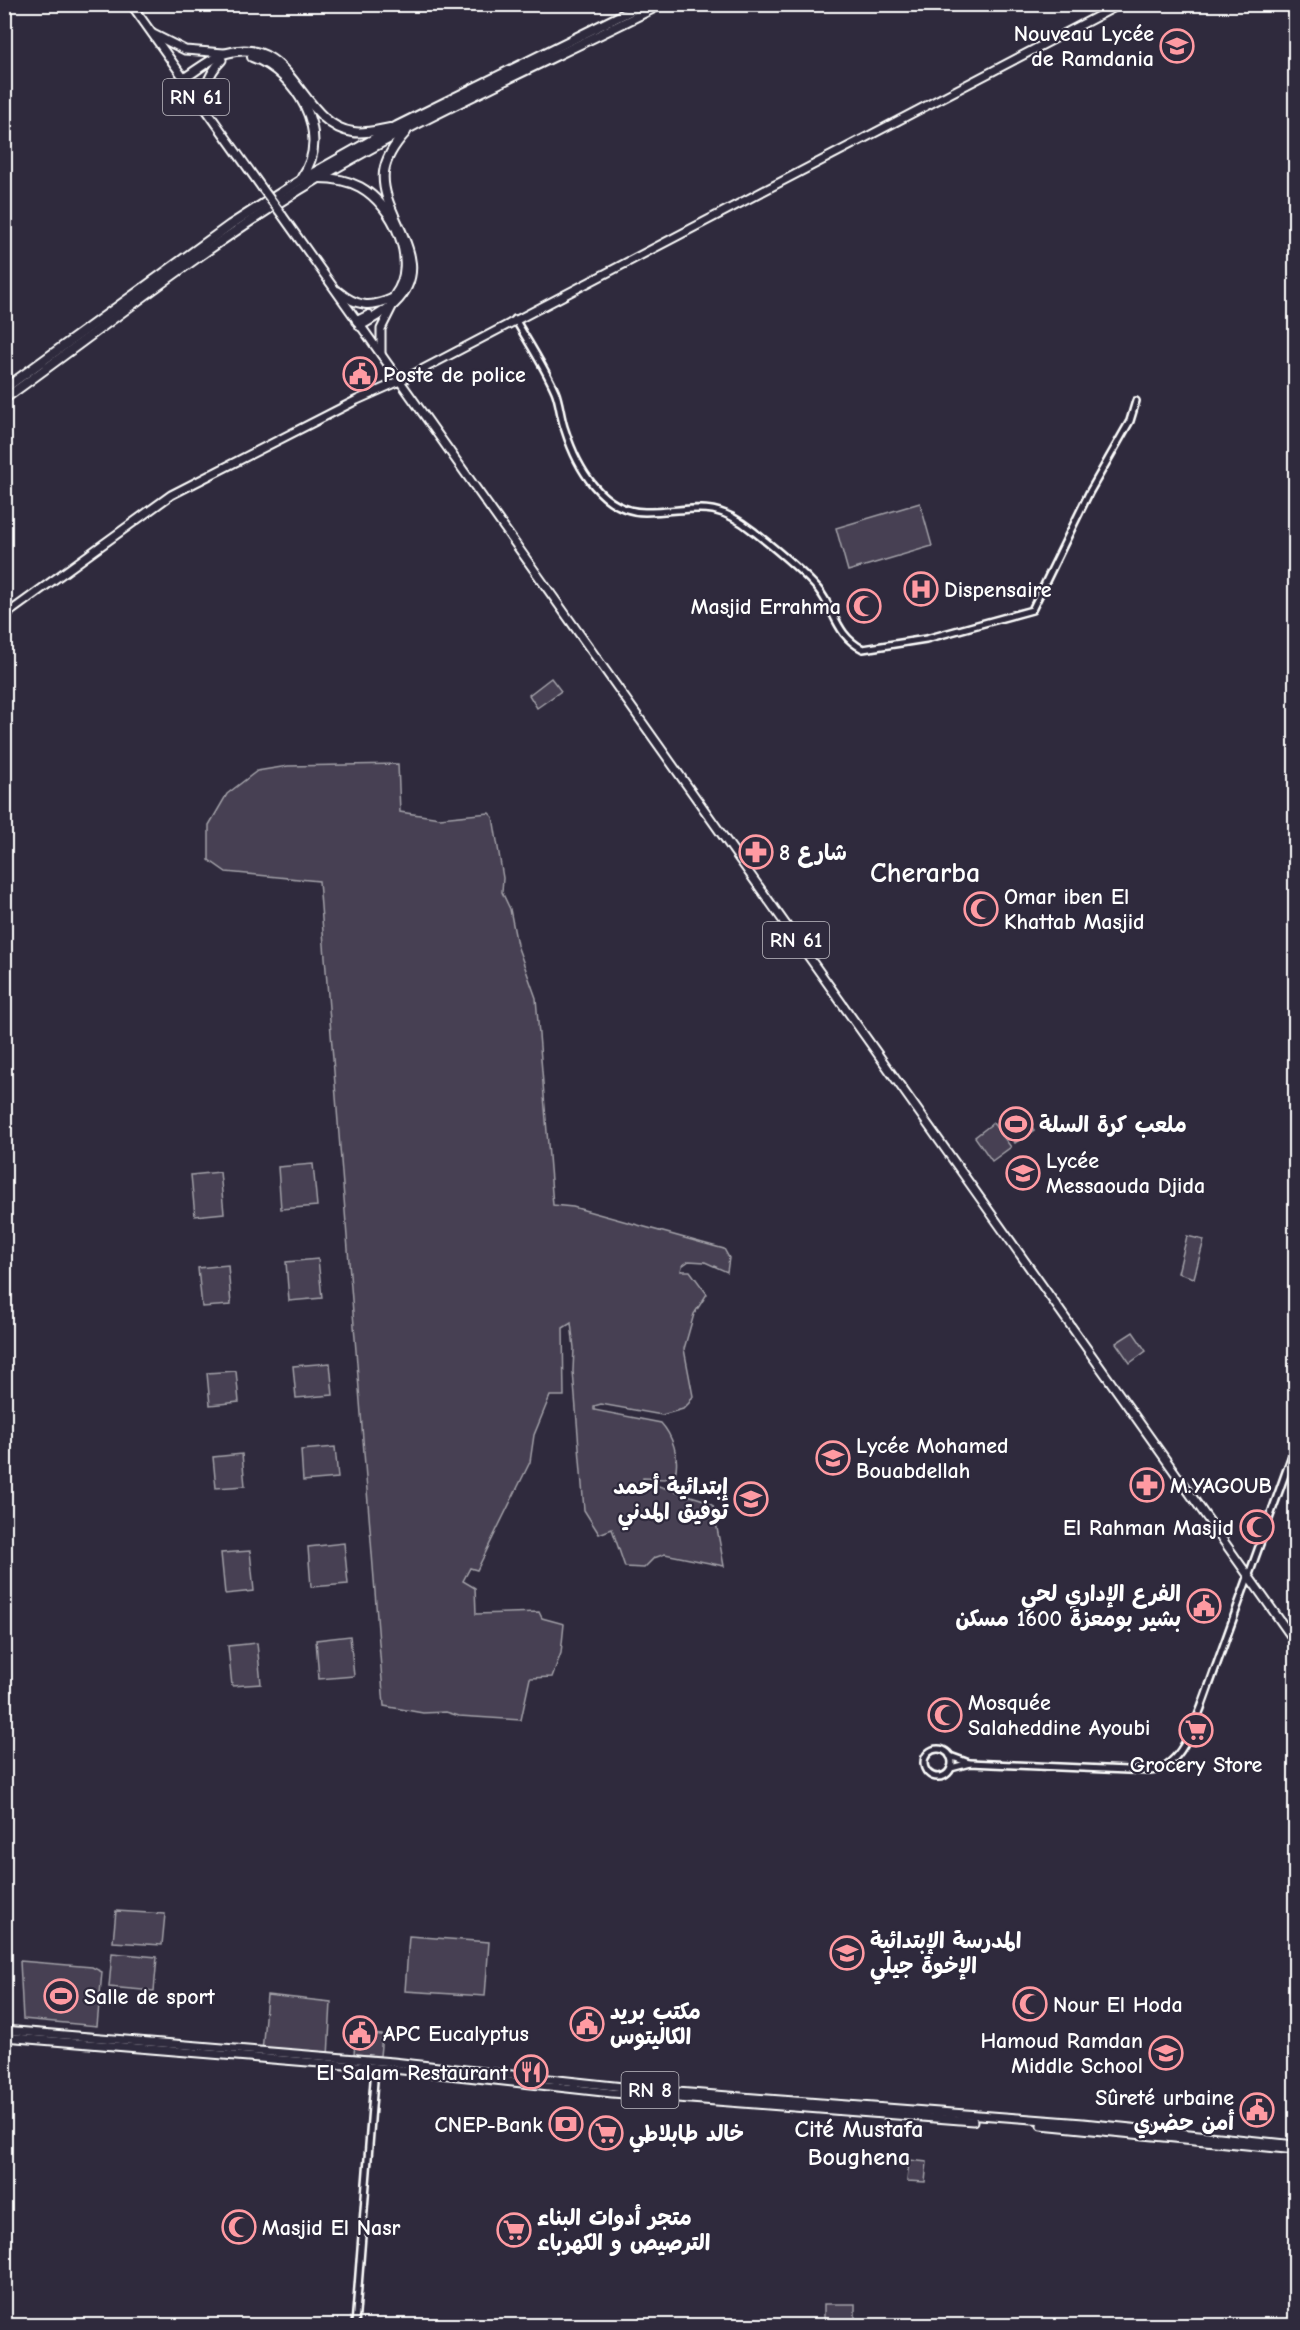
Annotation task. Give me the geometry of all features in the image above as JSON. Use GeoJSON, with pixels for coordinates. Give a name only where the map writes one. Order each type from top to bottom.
{"type":"FeatureCollection","features":[{"type":"Feature","properties":{"kind":"highway"},"geometry":{"type":"LineString","coordinates":[[4,389],[231,225],[299,181],[397,126],[644,4]]}},
{"type":"Feature","properties":{"kind":"highway"},"geometry":{"type":"LineString","coordinates":[[4,399],[262,213],[318,178],[410,128],[662,4]]}},
{"type":"Feature","properties":{"kind":"highway"},"geometry":{"type":"LineString","coordinates":[[184,80],[223,56],[250,51],[274,61],[284,69],[316,110],[338,127],[352,132],[370,132],[397,126]]}},
{"type":"Feature","properties":{"kind":"highway"},"geometry":{"type":"LineString","coordinates":[[223,56],[240,55],[258,59],[282,74],[299,96],[312,127],[314,143],[311,160],[299,181]]}},
{"type":"Feature","properties":{"kind":"highway"},"geometry":{"type":"LineString","coordinates":[[358,324],[393,301],[406,289],[411,267],[405,237],[386,198],[384,170],[393,149],[410,128]]}},
{"type":"Feature","properties":{"kind":"highway"},"geometry":{"type":"LineString","coordinates":[[318,178],[332,178],[361,188],[374,197],[388,216],[400,238],[405,255],[405,274],[393,301]]}},
{"type":"Feature","properties":{"kind":"main road","name":"RN 61"},"geometry":{"type":"LineString","coordinates":[[131,4],[398,382],[587,644],[1067,1325],[1296,1643]]}},
{"type":"Feature","properties":{"kind":"main road"},"geometry":{"type":"LineString","coordinates":[[4,616],[171,495],[398,382],[1121,4]]}},
{"type":"Feature","properties":{"kind":"main road"},"geometry":{"type":"LineString","coordinates":[[152,34],[190,52],[223,56],[206,86],[210,116]]}},
{"type":"Feature","properties":{"kind":"main road"},"geometry":{"type":"LineString","coordinates":[[330,285],[351,301],[364,306],[393,301]]}},
{"type":"Feature","properties":{"kind":"main road"},"geometry":{"type":"LineString","coordinates":[[383,359],[380,334],[393,301]]}},
{"type":"Feature","properties":{"kind":"main road","name":"RN 8"},"geometry":{"type":"LineString","coordinates":[[4,2030],[393,2062],[651,2090],[1083,2122],[1296,2145]]}},
{"type":"Feature","properties":{"kind":"main road","name":"RN 8"},"geometry":{"type":"LineString","coordinates":[[4,2037],[375,2068],[612,2092],[1037,2125],[1296,2150]]}},
{"type":"Feature","properties":{"kind":"street"},"geometry":{"type":"LineString","coordinates":[[515,319],[554,390],[570,443],[587,475],[605,499],[617,507],[635,511],[702,508],[731,516],[761,538],[816,587],[843,633],[863,649],[926,639],[1032,610],[1089,493],[1130,421],[1136,401]]}},
{"type":"Feature","properties":{"kind":"street"},"geometry":{"type":"LineString","coordinates":[[970,1763],[951,1768],[942,1776],[935,1776],[928,1772],[924,1763],[928,1754],[934,1750],[945,1751],[950,1756],[970,1763],[1150,1771],[1160,1770],[1168,1765],[1192,1729],[1201,1708],[1296,1444]]}},
{"type":"Feature","properties":{"kind":"street"},"geometry":{"type":"LineString","coordinates":[[950,1756],[951,1768]]}},
{"type":"Feature","properties":{"kind":"street"},"geometry":{"type":"LineString","coordinates":[[355,2325],[375,2068]]}},
{"type":"Feature","properties":{"kind":"shaded area"},"geometry":{"type":"Polygon","coordinates":[[[920,503],[932,546],[848,571],[836,528],[920,503]]]}},
{"type":"Feature","properties":{"kind":"shaded area"},"geometry":{"type":"Polygon","coordinates":[[[551,678],[561,691],[537,708],[529,695],[551,678]]]}},
{"type":"Feature","properties":{"kind":"shaded area"},"geometry":{"type":"Polygon","coordinates":[[[398,764],[400,812],[440,818],[489,813],[493,817],[503,878],[502,892],[510,909],[517,945],[536,998],[553,1205],[573,1207],[724,1249],[729,1258],[727,1272],[705,1262],[689,1261],[682,1266],[681,1271],[690,1271],[707,1294],[694,1314],[684,1349],[693,1396],[689,1403],[683,1409],[662,1415],[601,1404],[594,1406],[594,1410],[661,1423],[674,1447],[675,1474],[665,1479],[643,1478],[642,1481],[704,1500],[713,1506],[724,1566],[665,1554],[654,1558],[644,1568],[625,1567],[612,1529],[599,1534],[584,1510],[571,1323],[563,1328],[564,1396],[550,1396],[534,1435],[530,1462],[477,1570],[470,1568],[463,1581],[475,1588],[476,1614],[539,1612],[542,1618],[564,1624],[561,1653],[552,1677],[530,1678],[521,1720],[459,1716],[446,1712],[423,1713],[384,1706],[319,881],[226,872],[209,860],[209,825],[227,794],[257,771],[288,766],[398,764]]]}},
{"type":"Feature","properties":{"kind":"shaded area","name":"ملعب كرة السلة"},"geometry":{"type":"Polygon","coordinates":[[[1017,1106],[1034,1130],[1015,1143],[998,1119],[1017,1106]]]}},
{"type":"Feature","properties":{"kind":"shaded area","name":"ملعب كرة السلة"},"geometry":{"type":"Polygon","coordinates":[[[993,1123],[1011,1147],[992,1161],[975,1137],[993,1123]]]}},
{"type":"Feature","properties":{"kind":"shaded area"},"geometry":{"type":"Polygon","coordinates":[[[313,1164],[317,1206],[281,1209],[278,1167],[313,1164]]]}},
{"type":"Feature","properties":{"kind":"shaded area"},"geometry":{"type":"Polygon","coordinates":[[[220,1172],[224,1213],[195,1216],[191,1175],[220,1172]]]}},
{"type":"Feature","properties":{"kind":"shaded area"},"geometry":{"type":"Polygon","coordinates":[[[1187,1236],[1204,1240],[1194,1278],[1178,1273],[1187,1236]]]}},
{"type":"Feature","properties":{"kind":"shaded area"},"geometry":{"type":"Polygon","coordinates":[[[318,1259],[322,1298],[289,1301],[286,1262],[318,1259]]]}},
{"type":"Feature","properties":{"kind":"shaded area"},"geometry":{"type":"Polygon","coordinates":[[[228,1265],[231,1305],[202,1307],[198,1268],[228,1265]]]}},
{"type":"Feature","properties":{"kind":"shaded area"},"geometry":{"type":"Polygon","coordinates":[[[1133,1332],[1146,1351],[1130,1363],[1116,1343],[1133,1332]]]}},
{"type":"Feature","properties":{"kind":"shaded area"},"geometry":{"type":"Polygon","coordinates":[[[330,1363],[333,1395],[296,1398],[293,1366],[330,1363]]]}},
{"type":"Feature","properties":{"kind":"shaded area"},"geometry":{"type":"Polygon","coordinates":[[[236,1371],[239,1402],[210,1405],[207,1373],[236,1371]]]}},
{"type":"Feature","properties":{"kind":"shaded area"},"geometry":{"type":"Polygon","coordinates":[[[335,1447],[338,1478],[303,1481],[301,1450],[335,1447]]]}},
{"type":"Feature","properties":{"kind":"shaded area"},"geometry":{"type":"Polygon","coordinates":[[[242,1454],[245,1486],[216,1488],[213,1457],[242,1454]]]}},
{"type":"Feature","properties":{"kind":"shaded area"},"geometry":{"type":"Polygon","coordinates":[[[344,1543],[348,1584],[311,1587],[308,1547],[344,1543]]]}},
{"type":"Feature","properties":{"kind":"shaded area"},"geometry":{"type":"Polygon","coordinates":[[[250,1551],[254,1591],[225,1594],[221,1553],[250,1551]]]}},
{"type":"Feature","properties":{"kind":"shaded area"},"geometry":{"type":"Polygon","coordinates":[[[350,1636],[354,1676],[319,1679],[316,1640],[350,1636]]]}},
{"type":"Feature","properties":{"kind":"shaded area"},"geometry":{"type":"Polygon","coordinates":[[[257,1643],[261,1684],[232,1686],[228,1646],[257,1643]]]}},
{"type":"Feature","properties":{"kind":"shaded area"},"geometry":{"type":"Polygon","coordinates":[[[116,1911],[165,1914],[162,1945],[113,1942],[116,1911]]]}},
{"type":"Feature","properties":{"kind":"shaded area"},"geometry":{"type":"Polygon","coordinates":[[[409,1936],[489,1942],[485,1996],[405,1991],[409,1936]]]}},
{"type":"Feature","properties":{"kind":"shaded area"},"geometry":{"type":"Polygon","coordinates":[[[112,1953],[157,1957],[154,1991],[109,1987],[112,1953]]]}},
{"type":"Feature","properties":{"kind":"shaded area","name":"Salle de sport"},"geometry":{"type":"Polygon","coordinates":[[[20,1961],[92,1967],[102,1972],[97,2026],[23,2019],[20,1961]]]}},
{"type":"Feature","properties":{"kind":"shaded area"},"geometry":{"type":"Polygon","coordinates":[[[267,1995],[331,2002],[328,2057],[262,2052],[267,1995]]]}},
{"type":"Feature","properties":{"kind":"shaded area"},"geometry":{"type":"Polygon","coordinates":[[[356,2033],[382,2035],[380,2056],[354,2054],[356,2033]]]}},
{"type":"Feature","properties":{"kind":"shaded area"},"geometry":{"type":"Polygon","coordinates":[[[909,2160],[927,2162],[925,2182],[907,2181],[909,2160]]]}},
{"type":"Feature","properties":{"kind":"shaded area"},"geometry":{"type":"Polygon","coordinates":[[[824,2304],[855,2304],[855,2320],[824,2320],[824,2304]]]}},
{"type":"Feature","properties":{"kind":"place","name":"Nouveau Lycée de Ramdania"},"geometry":{"type":"Point","coordinates":[1177,46]}},
{"type":"Feature","properties":{"kind":"place","name":"Poste de police"},"geometry":{"type":"Point","coordinates":[360,374]}},
{"type":"Feature","properties":{"kind":"place","name":"Dispensaire"},"geometry":{"type":"Point","coordinates":[921,589]}},
{"type":"Feature","properties":{"kind":"place","name":"Masjid Errahma"},"geometry":{"type":"Point","coordinates":[864,606]}},
{"type":"Feature","properties":{"kind":"place","name":"شارع 8"},"geometry":{"type":"Point","coordinates":[756,852]}},
{"type":"Feature","properties":{"kind":"place","name":"Omar iben El Khattab Masjid"},"geometry":{"type":"Point","coordinates":[981,909]}},
{"type":"Feature","properties":{"kind":"place","name":"ملعب كرة السلة"},"geometry":{"type":"Point","coordinates":[1016,1124]}},
{"type":"Feature","properties":{"kind":"place","name":"Lycée Messaouda Djida"},"geometry":{"type":"Point","coordinates":[1023,1173]}},
{"type":"Feature","properties":{"kind":"place","name":"Lycée Mohamed Bouabdellah"},"geometry":{"type":"Point","coordinates":[833,1458]}},
{"type":"Feature","properties":{"kind":"place","name":"M.YAGOUB"},"geometry":{"type":"Point","coordinates":[1147,1485]}},
{"type":"Feature","properties":{"kind":"place","name":"إبتدائية أحمد توفيق المدني"},"geometry":{"type":"Point","coordinates":[751,1499]}},
{"type":"Feature","properties":{"kind":"place","name":"El Rahman Masjid"},"geometry":{"type":"Point","coordinates":[1257,1527]}},
{"type":"Feature","properties":{"kind":"place","name":"الفرع الإداري لحي بشير بومعزة 1600 مسكن"},"geometry":{"type":"Point","coordinates":[1204,1606]}},
{"type":"Feature","properties":{"kind":"place","name":"Mosquée Salaheddine Ayoubi"},"geometry":{"type":"Point","coordinates":[945,1715]}},
{"type":"Feature","properties":{"kind":"place","name":"Grocery Store"},"geometry":{"type":"Point","coordinates":[1196,1730]}},
{"type":"Feature","properties":{"kind":"place","name":"المدرسة الإبتدائية الإخوة جيلي"},"geometry":{"type":"Point","coordinates":[847,1953]}},
{"type":"Feature","properties":{"kind":"place","name":"Salle de sport"},"geometry":{"type":"Point","coordinates":[61,1996]}},
{"type":"Feature","properties":{"kind":"place","name":"Nour El Hoda"},"geometry":{"type":"Point","coordinates":[1030,2004]}},
{"type":"Feature","properties":{"kind":"place","name":"مكتب بريد الكاليتوس"},"geometry":{"type":"Point","coordinates":[587,2024]}},
{"type":"Feature","properties":{"kind":"place","name":"APC Eucalyptus"},"geometry":{"type":"Point","coordinates":[360,2033]}},
{"type":"Feature","properties":{"kind":"place","name":"Hamoud Ramdan Middle School"},"geometry":{"type":"Point","coordinates":[1166,2053]}},
{"type":"Feature","properties":{"kind":"place","name":"El Salam Restaurant"},"geometry":{"type":"Point","coordinates":[531,2072]}},
{"type":"Feature","properties":{"kind":"place","name":"Sûreté urbaine أمن حضري"},"geometry":{"type":"Point","coordinates":[1257,2110]}},
{"type":"Feature","properties":{"kind":"place","name":"CNEP-Bank"},"geometry":{"type":"Point","coordinates":[566,2124]}},
{"type":"Feature","properties":{"kind":"place","name":"خالد طابلاطي"},"geometry":{"type":"Point","coordinates":[606,2133]}},
{"type":"Feature","properties":{"kind":"place","name":"Masjid El Nasr"},"geometry":{"type":"Point","coordinates":[239,2227]}},
{"type":"Feature","properties":{"kind":"place","name":"متجر أدوات البناء الترصيص و الكهرباء"},"geometry":{"type":"Point","coordinates":[514,2230]}},
{"type":"Feature","properties":{"kind":"district","name":"Cherarba"},"geometry":{"type":"Point","coordinates":[925,872]}},
{"type":"Feature","properties":{"kind":"district","name":"Cité Mustafa Boughena"},"geometry":{"type":"Point","coordinates":[859,2143]}}]}
